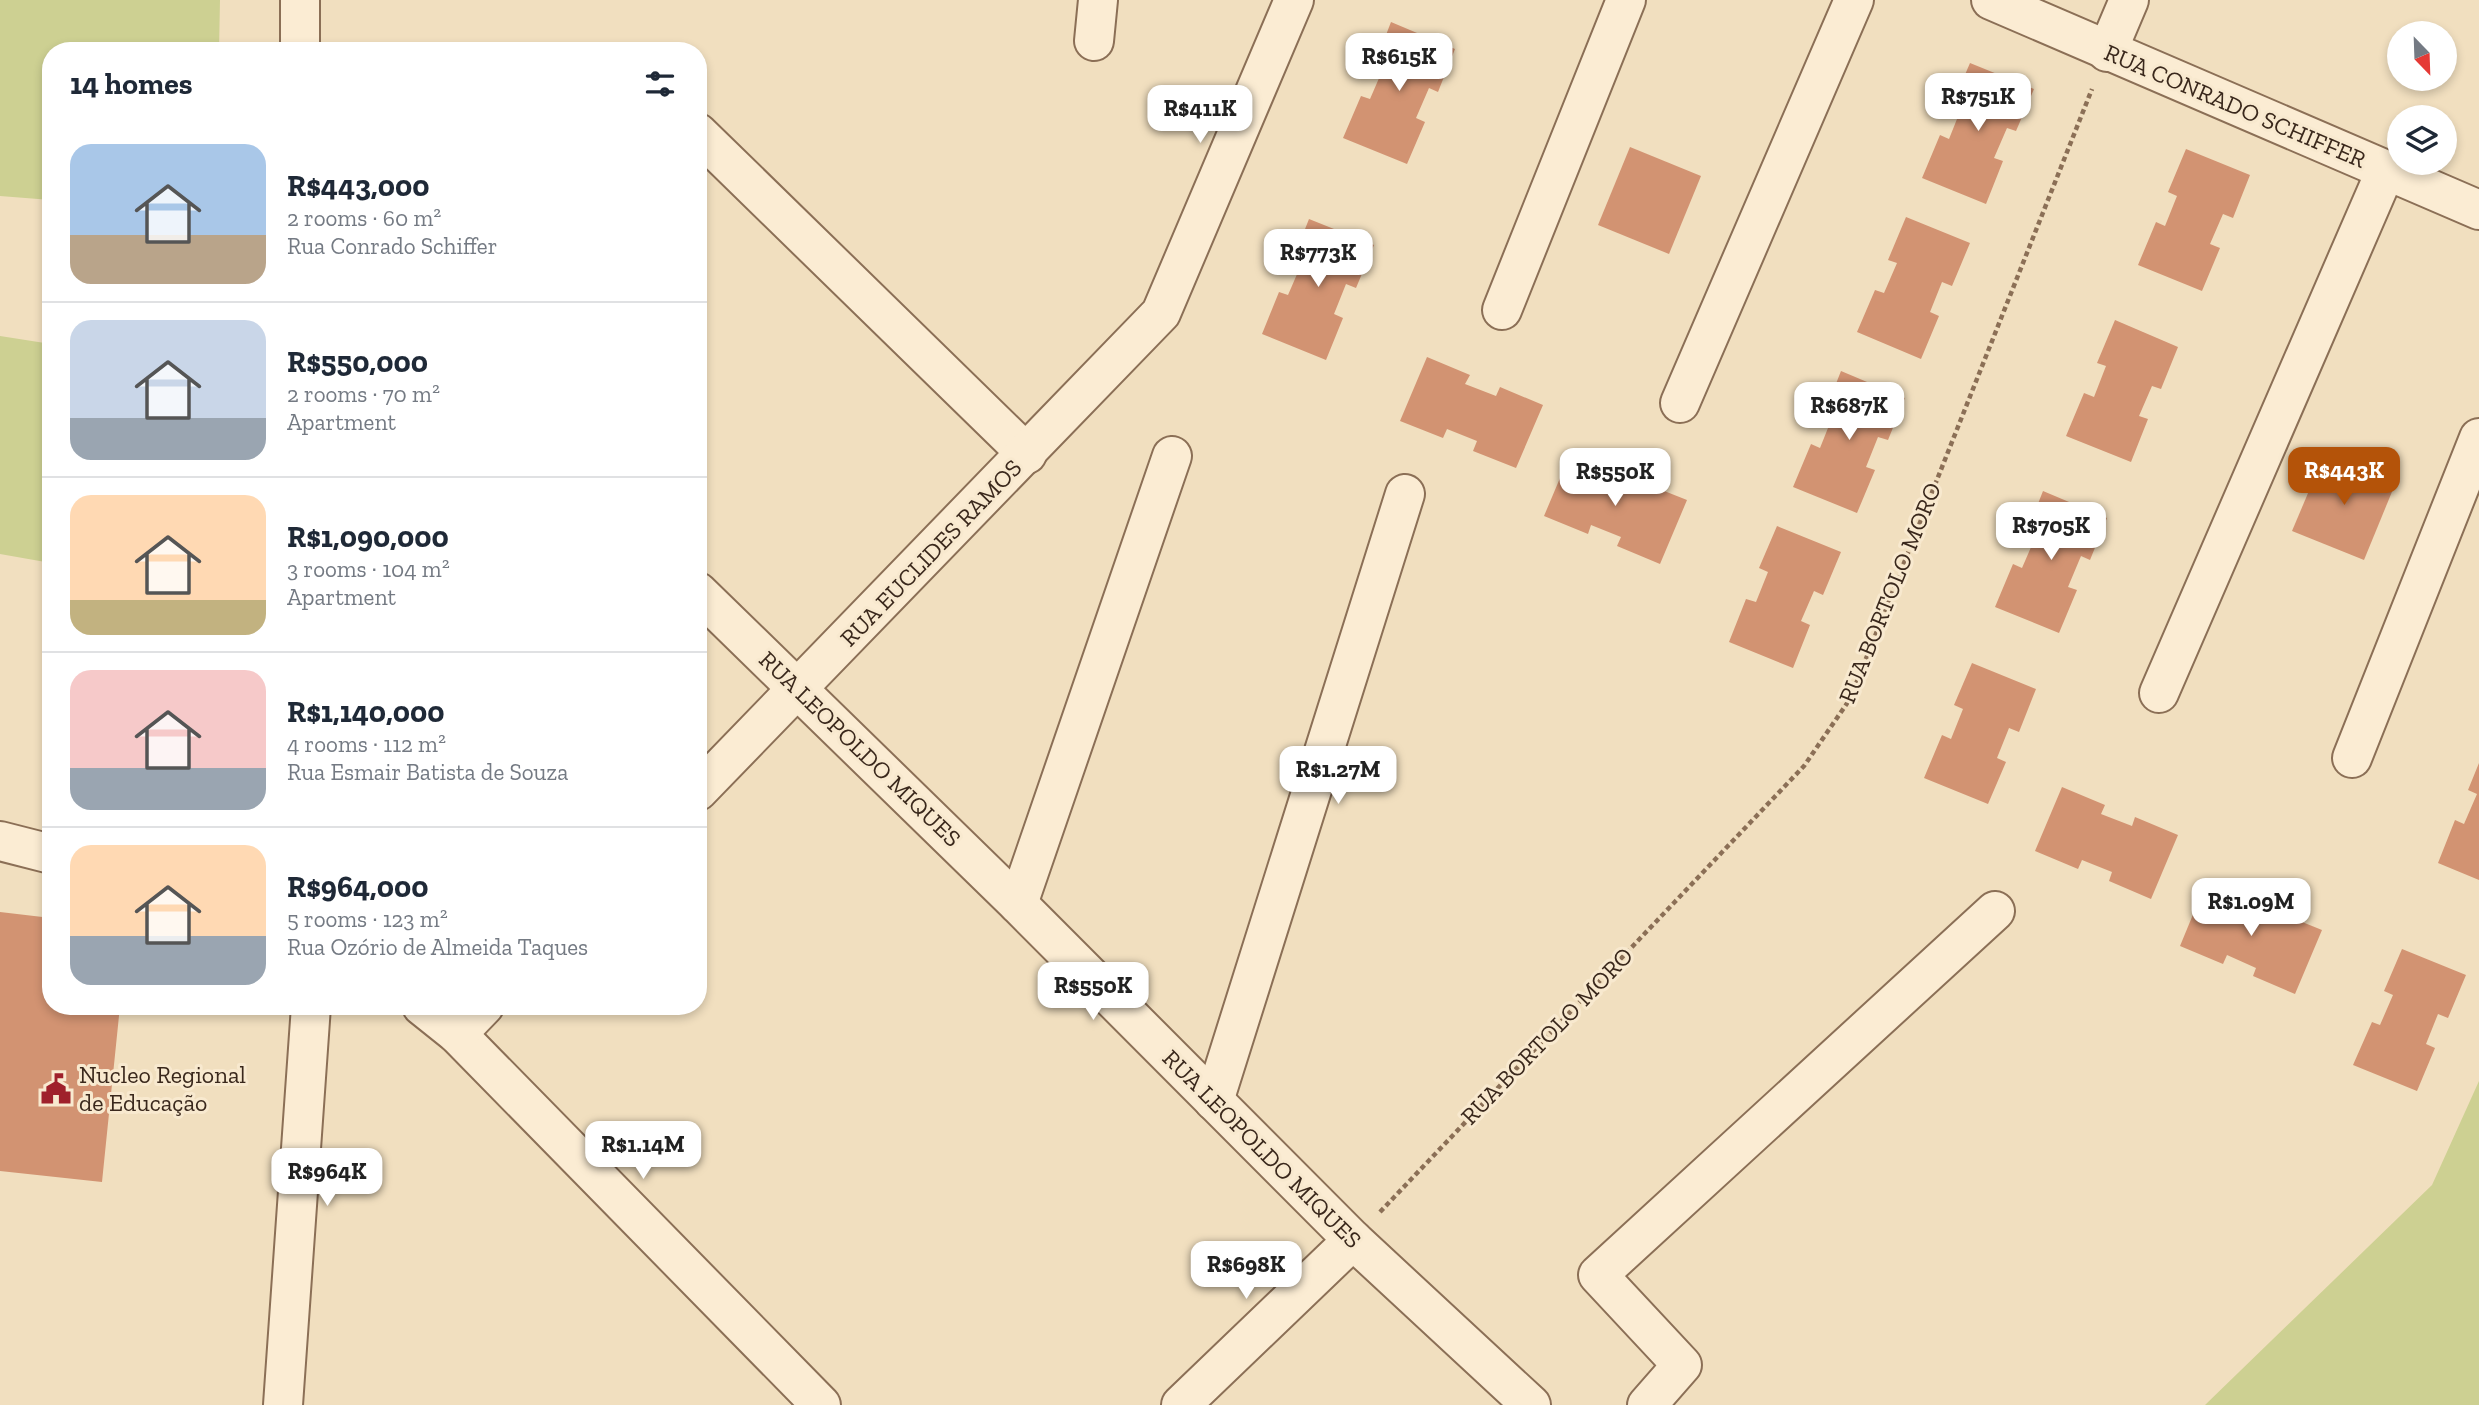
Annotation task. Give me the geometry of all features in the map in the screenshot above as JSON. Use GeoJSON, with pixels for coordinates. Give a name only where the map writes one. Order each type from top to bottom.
{"type":"FeatureCollection","features":[{"type":"Feature","properties":{"kind":"street"},"geometry":{"type":"LineString","coordinates":[[300,0],[300,42]]}},
{"type":"Feature","properties":{"kind":"street"},"geometry":{"type":"LineString","coordinates":[[1094,41],[1098,0]]}},
{"type":"Feature","properties":{"kind":"street","name":"RUA EUCLIDES RAMOS"},"geometry":{"type":"LineString","coordinates":[[707,782],[800,689],[1161,313],[1293,0]]}},
{"type":"Feature","properties":{"kind":"street"},"geometry":{"type":"LineString","coordinates":[[1502,310],[1626,0]]}},
{"type":"Feature","properties":{"kind":"street"},"geometry":{"type":"LineString","coordinates":[[1680,403],[1854,0]]}},
{"type":"Feature","properties":{"kind":"street","name":"RUA CONRADO SCHIFFER"},"geometry":{"type":"LineString","coordinates":[[1992,0],[2479,210]]}},
{"type":"Feature","properties":{"kind":"street"},"geometry":{"type":"LineString","coordinates":[[2108,52],[2129,0]]}},
{"type":"Feature","properties":{"kind":"street"},"geometry":{"type":"LineString","coordinates":[[707,142],[1027,454]]}},
{"type":"Feature","properties":{"kind":"street"},"geometry":{"type":"LineString","coordinates":[[2159,693],[2386,170]]}},
{"type":"Feature","properties":{"kind":"street"},"geometry":{"type":"LineString","coordinates":[[2352,758],[2479,438]]}},
{"type":"Feature","properties":{"kind":"street"},"geometry":{"type":"LineString","coordinates":[[1018,904],[1172,456]]}},
{"type":"Feature","properties":{"kind":"street"},"geometry":{"type":"LineString","coordinates":[[1214,1101],[1405,494]]}},
{"type":"Feature","properties":{"kind":"street","name":"RUA LEOPOLDO MIQUES"},"geometry":{"type":"LineString","coordinates":[[707,601],[1018,904],[1353,1240],[1531,1405]]}},
{"type":"Feature","properties":{"kind":"street"},"geometry":{"type":"LineString","coordinates":[[0,841],[42,852]]}},
{"type":"Feature","properties":{"kind":"street"},"geometry":{"type":"LineString","coordinates":[[1647,1405],[1682,1365],[1598,1275],[1995,911]]}},
{"type":"Feature","properties":{"kind":"street"},"geometry":{"type":"LineString","coordinates":[[283,1405],[310,1015]]}},
{"type":"Feature","properties":{"kind":"street"},"geometry":{"type":"LineString","coordinates":[[433,1015],[457,1034],[821,1405]]}},
{"type":"Feature","properties":{"kind":"street"},"geometry":{"type":"LineString","coordinates":[[457,1034],[475,1015]]}},
{"type":"Feature","properties":{"kind":"street"},"geometry":{"type":"LineString","coordinates":[[1181,1405],[1353,1240]]}},
{"type":"Feature","properties":{"kind":"path","name":"RUA BORTOLO MORO"},"geometry":{"type":"LineString","coordinates":[[1353,1240],[1804,766],[1850,699],[2108,52]]}},
{"type":"Feature","properties":{"kind":"green space"},"geometry":{"type":"Polygon","coordinates":[[[0,0],[220,0],[219,42],[42,42],[42,199],[0,196],[0,0]]]}},
{"type":"Feature","properties":{"kind":"green space"},"geometry":{"type":"Polygon","coordinates":[[[0,336],[42,343],[42,561],[0,554],[0,336]]]}},
{"type":"Feature","properties":{"kind":"green space"},"geometry":{"type":"Polygon","coordinates":[[[2479,1081],[2479,1405],[2205,1405],[2432,1185],[2479,1081]]]}},
{"type":"Feature","properties":{"kind":"building"},"geometry":{"type":"Polygon","coordinates":[[[1391,22],[1455,49],[1438,92],[1429,88],[1416,118],[1425,122],[1407,164],[1343,138],[1361,96],[1370,99],[1383,69],[1374,66],[1391,22]]]}},
{"type":"Feature","properties":{"kind":"building"},"geometry":{"type":"Polygon","coordinates":[[[1970,63],[2034,89],[2016,131],[2007,128],[1994,158],[2003,161],[1986,204],[1922,178],[1940,135],[1949,139],[1961,109],[1952,105],[1970,63]]]}},
{"type":"Feature","properties":{"kind":"building"},"geometry":{"type":"Polygon","coordinates":[[[1630,147],[1701,176],[1669,254],[1598,225],[1630,147]]]}},
{"type":"Feature","properties":{"kind":"building"},"geometry":{"type":"Polygon","coordinates":[[[2186,149],[2250,175],[2233,218],[2223,214],[2210,244],[2220,248],[2202,291],[2138,265],[2156,222],[2165,226],[2177,196],[2168,192],[2186,149]]]}},
{"type":"Feature","properties":{"kind":"building"},"geometry":{"type":"Polygon","coordinates":[[[1906,217],[1970,243],[1952,286],[1942,282],[1930,312],[1939,316],[1921,359],[1857,332],[1875,290],[1884,293],[1897,263],[1888,260],[1906,217]]]}},
{"type":"Feature","properties":{"kind":"building"},"geometry":{"type":"Polygon","coordinates":[[[1309,219],[1374,245],[1356,288],[1346,284],[1334,314],[1343,318],[1326,360],[1262,334],[1279,292],[1288,295],[1301,265],[1292,262],[1309,219]]]}},
{"type":"Feature","properties":{"kind":"building"},"geometry":{"type":"Polygon","coordinates":[[[2115,320],[2178,347],[2161,389],[2152,386],[2139,416],[2148,419],[2131,462],[2066,436],[2084,393],[2094,397],[2106,366],[2097,363],[2115,320]]]}},
{"type":"Feature","properties":{"kind":"building"},"geometry":{"type":"Polygon","coordinates":[[[1427,357],[1470,375],[1465,384],[1496,396],[1500,387],[1543,405],[1516,468],[1473,451],[1477,441],[1447,429],[1443,438],[1400,421],[1427,357]]]}},
{"type":"Feature","properties":{"kind":"building"},"geometry":{"type":"Polygon","coordinates":[[[1841,371],[1905,398],[1888,440],[1878,437],[1866,467],[1875,470],[1857,513],[1793,487],[1811,444],[1820,448],[1832,418],[1824,414],[1841,371]]]}},
{"type":"Feature","properties":{"kind":"building"},"geometry":{"type":"Polygon","coordinates":[[[1571,452],[1614,470],[1610,479],[1640,491],[1644,483],[1687,500],[1660,564],[1617,546],[1621,537],[1591,525],[1588,534],[1544,516],[1571,452]]]}},
{"type":"Feature","properties":{"kind":"building"},"geometry":{"type":"Polygon","coordinates":[[[2325,453],[2396,482],[2364,560],[2292,531],[2325,453]]]}},
{"type":"Feature","properties":{"kind":"building"},"geometry":{"type":"Polygon","coordinates":[[[2043,491],[2107,518],[2090,560],[2081,556],[2068,587],[2077,590],[2059,633],[1995,607],[2013,564],[2022,568],[2035,538],[2026,534],[2043,491]]]}},
{"type":"Feature","properties":{"kind":"building"},"geometry":{"type":"Polygon","coordinates":[[[1777,526],[1841,552],[1823,595],[1814,591],[1801,621],[1810,625],[1793,668],[1729,642],[1746,599],[1756,602],[1768,572],[1759,568],[1777,526]]]}},
{"type":"Feature","properties":{"kind":"building"},"geometry":{"type":"Polygon","coordinates":[[[1972,663],[2036,689],[2019,732],[2009,728],[1997,758],[2006,762],[1988,804],[1924,778],[1942,735],[1951,739],[1963,709],[1954,705],[1972,663]]]}},
{"type":"Feature","properties":{"kind":"building"},"geometry":{"type":"Polygon","coordinates":[[[2479,763],[2479,880],[2438,863],[2455,820],[2464,824],[2477,794],[2468,790],[2479,763]]]}},
{"type":"Feature","properties":{"kind":"building"},"geometry":{"type":"Polygon","coordinates":[[[2062,787],[2105,805],[2101,814],[2132,826],[2135,817],[2178,835],[2151,899],[2109,881],[2112,872],[2082,860],[2078,869],[2035,851],[2062,787]]]}},
{"type":"Feature","properties":{"kind":"building"},"geometry":{"type":"Polygon","coordinates":[[[2206,883],[2249,900],[2246,909],[2275,922],[2280,913],[2322,930],[2295,994],[2253,976],[2256,968],[2227,955],[2223,964],[2180,946],[2206,883]]]}},
{"type":"Feature","properties":{"kind":"building","name":"Nucleo Regional de Educação"},"geometry":{"type":"Polygon","coordinates":[[[0,912],[42,917],[42,1015],[119,1015],[102,1182],[0,1171],[0,912]]]}},
{"type":"Feature","properties":{"kind":"building"},"geometry":{"type":"Polygon","coordinates":[[[2402,949],[2466,975],[2448,1018],[2438,1014],[2426,1044],[2435,1048],[2417,1091],[2353,1065],[2372,1022],[2380,1025],[2393,995],[2384,991],[2402,949]]]}},
{"type":"Feature","properties":{"kind":"place","name":"Nucleo Regional de Educação"},"geometry":{"type":"Point","coordinates":[56,1089]}}]}
